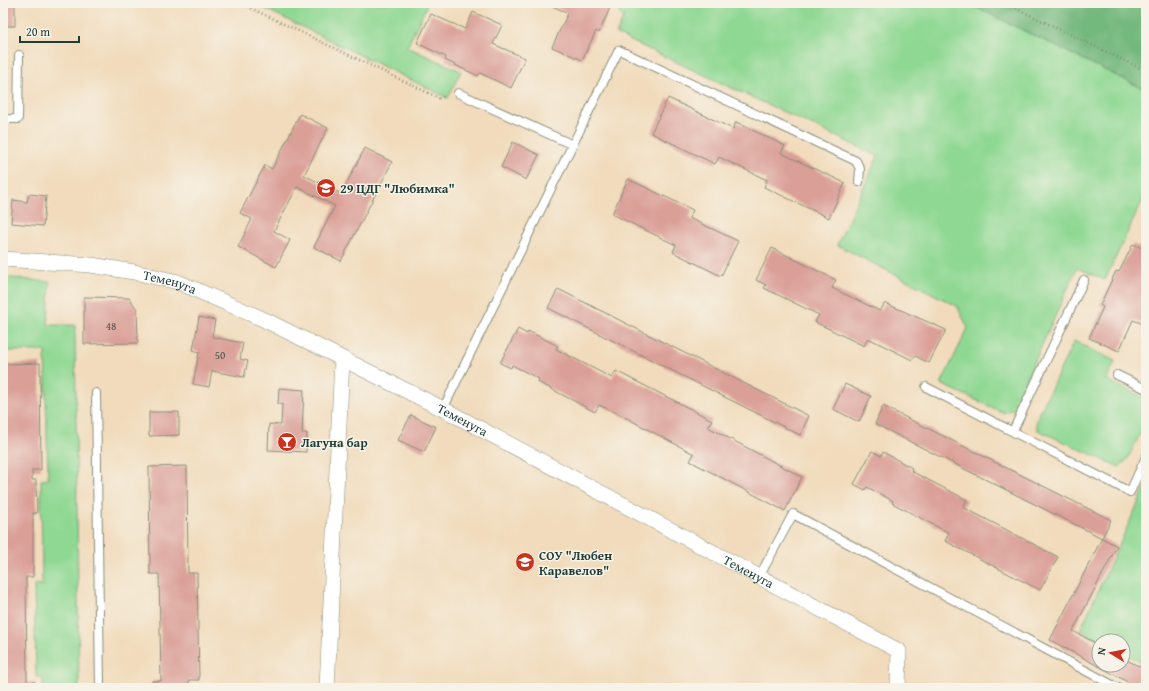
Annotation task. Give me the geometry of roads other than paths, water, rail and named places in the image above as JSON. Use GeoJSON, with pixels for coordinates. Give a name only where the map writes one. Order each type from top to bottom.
{"type":"FeatureCollection","features":[{"type":"Feature","properties":{"kind":"street","name":"Теменуга"},"geometry":{"type":"LineString","coordinates":[[3,259],[91,265],[134,272],[178,282],[265,320],[444,410],[898,651],[898,688]]}},
{"type":"Feature","properties":{"kind":"street"},"geometry":{"type":"LineString","coordinates":[[326,688],[342,359]]}},
{"type":"Feature","properties":{"kind":"lane"},"geometry":{"type":"LineString","coordinates":[[444,410],[619,50],[856,161],[860,169],[859,182]]}},
{"type":"Feature","properties":{"kind":"lane"},"geometry":{"type":"LineString","coordinates":[[3,119],[18,119],[19,55]]}},
{"type":"Feature","properties":{"kind":"lane"},"geometry":{"type":"LineString","coordinates":[[458,93],[573,145]]}},
{"type":"Feature","properties":{"kind":"lane"},"geometry":{"type":"LineString","coordinates":[[1014,431],[1084,280]]}},
{"type":"Feature","properties":{"kind":"lane"},"geometry":{"type":"LineString","coordinates":[[1117,375],[1146,389]]}},
{"type":"Feature","properties":{"kind":"lane"},"geometry":{"type":"LineString","coordinates":[[926,387],[1130,492],[1146,457]]}},
{"type":"Feature","properties":{"kind":"lane"},"geometry":{"type":"LineString","coordinates":[[96,393],[100,688]]}},
{"type":"Feature","properties":{"kind":"lane"},"geometry":{"type":"LineString","coordinates":[[759,577],[793,514],[1118,688]]}},
{"type":"Feature","properties":{"kind":"place","name":"29 ЦДГ \"Любимка\""},"geometry":{"type":"Point","coordinates":[326,188]}},
{"type":"Feature","properties":{"kind":"place","name":"Лагуна бар"},"geometry":{"type":"Point","coordinates":[287,442]}},
{"type":"Feature","properties":{"kind":"place","name":"СОУ \"Любен Каравелов\""},"geometry":{"type":"Point","coordinates":[525,562]}}]}
